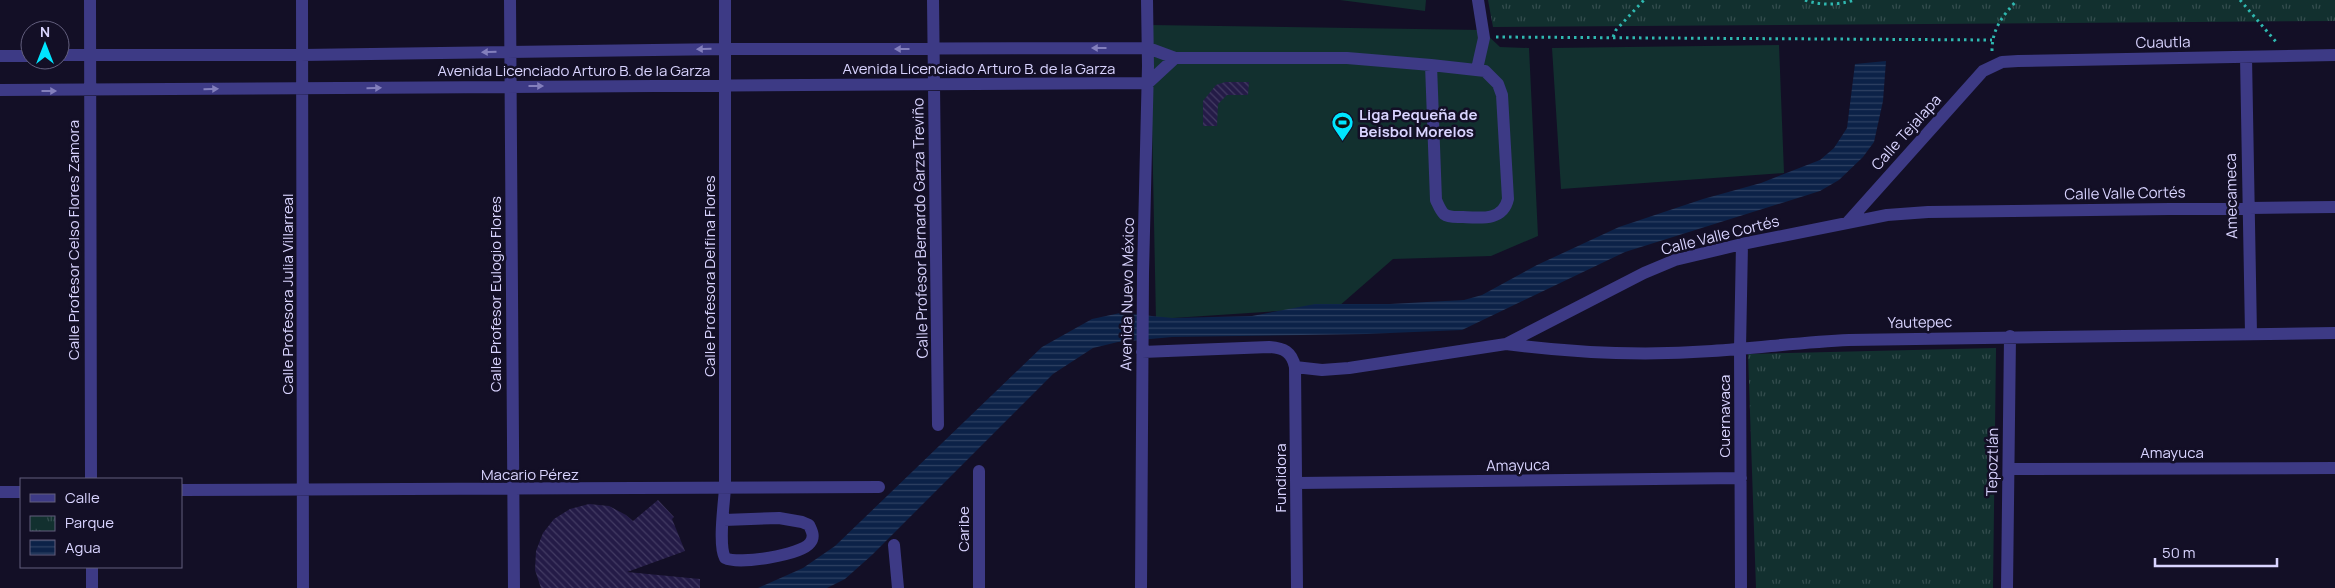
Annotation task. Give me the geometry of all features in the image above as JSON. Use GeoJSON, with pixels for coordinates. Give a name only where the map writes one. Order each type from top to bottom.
{"type":"FeatureCollection","features":[{"type":"Feature","properties":{"kind":"street","name":"Calle Profesor Celso Flores Zamora"},"geometry":{"type":"LineString","coordinates":[[90,0],[91,478]]}},
{"type":"Feature","properties":{"kind":"street","name":"Calle Profesora Julia Villarreal"},"geometry":{"type":"LineString","coordinates":[[302,0],[303,588]]}},
{"type":"Feature","properties":{"kind":"street","name":"Calle Profesor Eulogio Flores"},"geometry":{"type":"LineString","coordinates":[[510,0],[514,588]]}},
{"type":"Feature","properties":{"kind":"street","name":"Calle Profesora Delfina Flores"},"geometry":{"type":"LineString","coordinates":[[724,520],[792,519],[809,525],[813,534],[810,544],[804,549],[768,557],[732,560],[725,558],[723,553],[724,520],[725,488],[726,0]]}},
{"type":"Feature","properties":{"kind":"street","name":"Calle Profesor Bernardo Garza Treviño"},"geometry":{"type":"LineString","coordinates":[[933,0],[938,425]]}},
{"type":"Feature","properties":{"kind":"street","name":"Avenida Nuevo México"},"geometry":{"type":"LineString","coordinates":[[1141,588],[1142,349],[1148,84],[1147,0]]}},
{"type":"Feature","properties":{"kind":"street"},"geometry":{"type":"LineString","coordinates":[[1477,69],[1484,38],[1478,0]]}},
{"type":"Feature","properties":{"kind":"street","name":"Avenida Licenciado Arturo B. de la Garza"},"geometry":{"type":"LineString","coordinates":[[70,56],[302,55],[726,49],[1148,48]]}},
{"type":"Feature","properties":{"kind":"street"},"geometry":{"type":"LineString","coordinates":[[1148,48],[1175,58],[1347,58],[1477,69],[1490,74],[1498,84],[1502,95],[1508,199],[1506,207],[1502,212],[1487,218],[1451,216],[1444,214],[1436,200],[1431,66]]}},
{"type":"Feature","properties":{"kind":"street","name":"Cuautla"},"geometry":{"type":"LineString","coordinates":[[1992,65],[2018,61],[2335,55]]}},
{"type":"Feature","properties":{"kind":"street"},"geometry":{"type":"LineString","coordinates":[[0,56],[20,56]]}},
{"type":"Feature","properties":{"kind":"street","name":"Amecameca"},"geometry":{"type":"LineString","coordinates":[[2246,56],[2250,334]]}},
{"type":"Feature","properties":{"kind":"street"},"geometry":{"type":"LineString","coordinates":[[1148,84],[1175,58]]}},
{"type":"Feature","properties":{"kind":"street","name":"Calle Tejalapa"},"geometry":{"type":"LineString","coordinates":[[1847,223],[1982,71],[1992,65]]}},
{"type":"Feature","properties":{"kind":"street","name":"Avenida Licenciado Arturo B. de la Garza"},"geometry":{"type":"LineString","coordinates":[[0,90],[1148,84]]}},
{"type":"Feature","properties":{"kind":"street","name":"Calle Valle Cortés"},"geometry":{"type":"LineString","coordinates":[[1295,367],[1322,370],[1349,368],[1506,344],[1644,273],[1675,260],[1742,244],[1887,216],[1928,212],[2335,207]]}},
{"type":"Feature","properties":{"kind":"street","name":"Cuernavaca"},"geometry":{"type":"LineString","coordinates":[[1741,588],[1740,349],[1742,244]]}},
{"type":"Feature","properties":{"kind":"street","name":"Yautepec"},"geometry":{"type":"LineString","coordinates":[[1506,344],[1603,354],[1674,353],[1740,349],[1790,343],[2010,336],[2335,333]]}},
{"type":"Feature","properties":{"kind":"street","name":"Tepoztlán"},"geometry":{"type":"LineString","coordinates":[[2006,588],[2010,336]]}},
{"type":"Feature","properties":{"kind":"street"},"geometry":{"type":"LineString","coordinates":[[1142,349],[1278,348],[1291,355],[1295,367]]}},
{"type":"Feature","properties":{"kind":"street","name":"Fundidora"},"geometry":{"type":"LineString","coordinates":[[1295,367],[1297,588]]}},
{"type":"Feature","properties":{"kind":"street","name":"Amayuca"},"geometry":{"type":"LineString","coordinates":[[2009,469],[2335,468]]}},
{"type":"Feature","properties":{"kind":"street","name":"Caribe"},"geometry":{"type":"LineString","coordinates":[[979,471],[979,588]]}},
{"type":"Feature","properties":{"kind":"street","name":"Amayuca"},"geometry":{"type":"LineString","coordinates":[[1297,483],[1741,478]]}},
{"type":"Feature","properties":{"kind":"street","name":"Macario Pérez"},"geometry":{"type":"LineString","coordinates":[[182,490],[879,487]]}},
{"type":"Feature","properties":{"kind":"street"},"geometry":{"type":"LineString","coordinates":[[0,492],[20,492]]}},
{"type":"Feature","properties":{"kind":"street"},"geometry":{"type":"LineString","coordinates":[[894,545],[898,588]]}},
{"type":"Feature","properties":{"kind":"street"},"geometry":{"type":"LineString","coordinates":[[92,568],[92,588]]}},
{"type":"Feature","properties":{"kind":"path"},"geometry":{"type":"LineString","coordinates":[[1613,37],[1616,30],[1644,0]]}},
{"type":"Feature","properties":{"kind":"path"},"geometry":{"type":"LineString","coordinates":[[1805,0],[1815,4],[1838,5],[1855,0]]}},
{"type":"Feature","properties":{"kind":"path"},"geometry":{"type":"LineString","coordinates":[[1992,65],[1992,40],[1998,21],[2017,0]]}},
{"type":"Feature","properties":{"kind":"path"},"geometry":{"type":"LineString","coordinates":[[2240,0],[2288,55]]}},
{"type":"Feature","properties":{"kind":"path"},"geometry":{"type":"LineString","coordinates":[[1494,32],[1496,37],[1500,39],[1613,37],[1992,40]]}},
{"type":"Feature","properties":{"kind":"green space"},"geometry":{"type":"Polygon","coordinates":[[[1340,0],[1426,0],[1425,11],[1340,0]]]}},
{"type":"Feature","properties":{"kind":"green space"},"geometry":{"type":"Polygon","coordinates":[[[1488,0],[2335,0],[2335,21],[1493,27],[1488,0]]]}},
{"type":"Feature","properties":{"kind":"green space","name":"Liga Pequeña de Beisbol Morelos"},"geometry":{"type":"Polygon","coordinates":[[[1150,25],[1482,30],[1500,47],[1529,48],[1538,236],[1491,256],[1393,259],[1338,307],[1173,318],[1156,321],[1150,25]]]}},
{"type":"Feature","properties":{"kind":"green space"},"geometry":{"type":"Polygon","coordinates":[[[1779,45],[1784,173],[1561,189],[1552,48],[1779,45]]]}},
{"type":"Feature","properties":{"kind":"green space"},"geometry":{"type":"Polygon","coordinates":[[[1996,348],[1993,588],[1756,588],[1748,354],[1996,348]]]}},
{"type":"Feature","properties":{"kind":"water"},"geometry":{"type":"Polygon","coordinates":[[[1886,61],[1883,101],[1874,142],[1863,157],[1839,180],[1820,191],[1625,252],[1462,330],[1366,334],[1172,337],[1118,342],[1093,348],[1053,374],[872,555],[845,579],[827,588],[758,588],[803,568],[835,546],[1042,347],[1092,319],[1120,313],[1173,318],[1252,316],[1315,304],[1390,304],[1464,300],[1482,295],[1537,265],[1619,227],[1703,199],[1761,183],[1820,160],[1834,148],[1847,128],[1855,64],[1886,61]]]}},
{"type":"Feature","properties":{"kind":"building"},"geometry":{"type":"Polygon","coordinates":[[[1225,82],[1249,82],[1248,95],[1227,95],[1218,104],[1217,126],[1203,126],[1203,101],[1216,85],[1225,82]]]}},
{"type":"Feature","properties":{"kind":"building"},"geometry":{"type":"Polygon","coordinates":[[[658,500],[674,517],[672,519],[685,551],[627,572],[700,579],[700,588],[541,588],[535,570],[536,551],[543,533],[554,519],[570,509],[589,504],[609,506],[633,521],[658,500]]]}},
{"type":"Feature","properties":{"kind":"place","name":"Liga Pequeña de Beisbol Morelos"},"geometry":{"type":"Point","coordinates":[1343,142]}}]}
